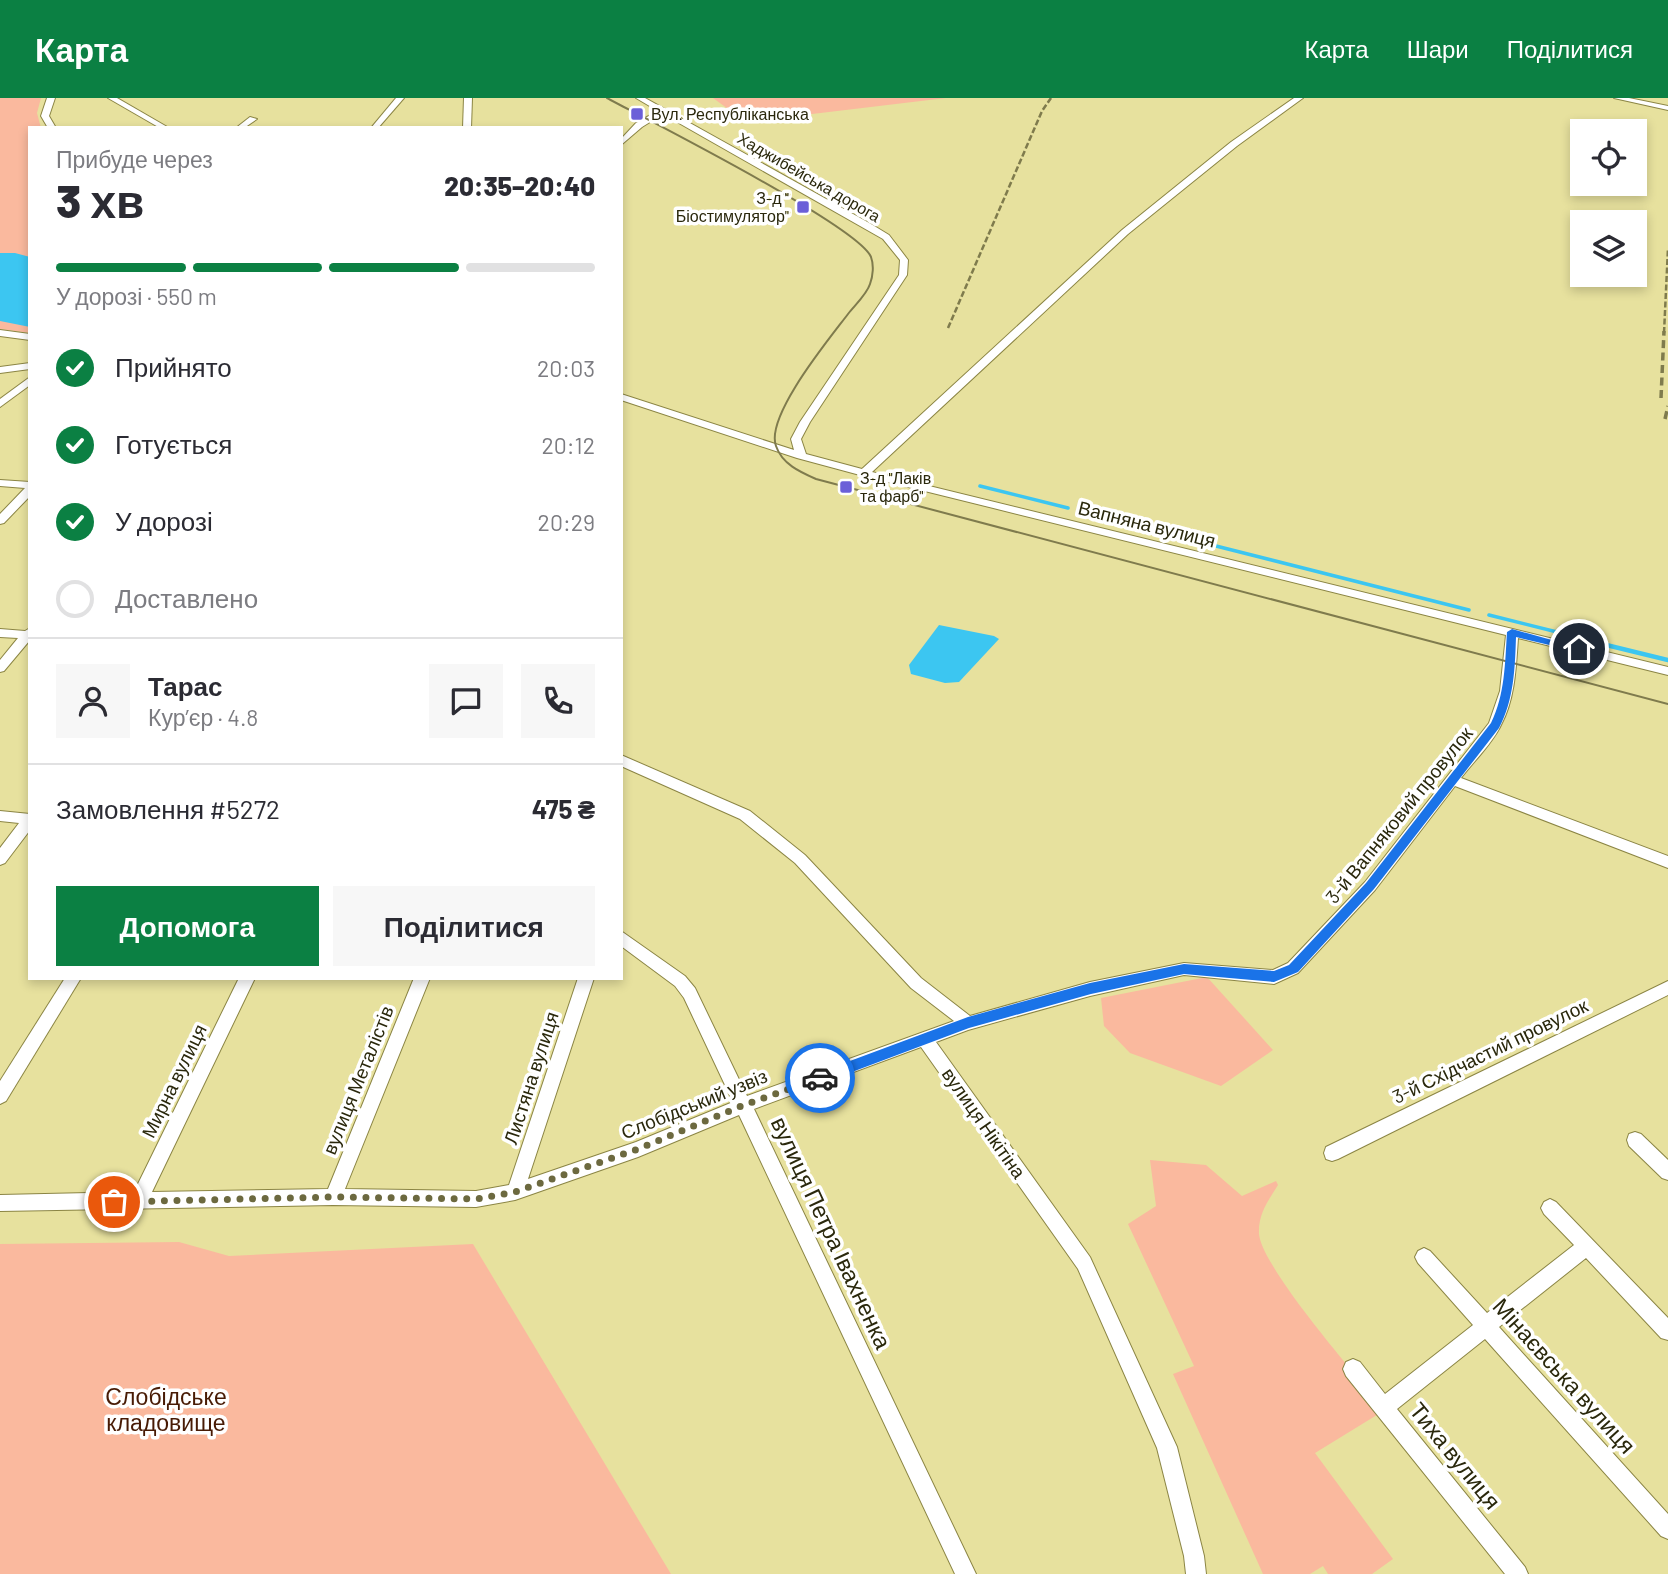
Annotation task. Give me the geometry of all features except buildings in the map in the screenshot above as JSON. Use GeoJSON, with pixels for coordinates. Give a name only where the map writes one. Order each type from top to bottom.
{"type":"FeatureCollection","features":[{"type":"Feature","properties":{"kind":"street"},"geometry":{"type":"LineString","coordinates":[[51,98],[45,116],[51,126]]}},
{"type":"Feature","properties":{"kind":"street"},"geometry":{"type":"LineString","coordinates":[[112,98],[162,126]]}},
{"type":"Feature","properties":{"kind":"street"},"geometry":{"type":"LineString","coordinates":[[376,126],[400,98]]}},
{"type":"Feature","properties":{"kind":"street"},"geometry":{"type":"LineString","coordinates":[[467,126],[468,98]]}},
{"type":"Feature","properties":{"kind":"street","name":"Хаджибейська дорога"},"geometry":{"type":"LineString","coordinates":[[640,98],[886,237],[904,260],[903,275],[804,422],[796,439],[802,456]]}},
{"type":"Feature","properties":{"kind":"street"},"geometry":{"type":"LineString","coordinates":[[864,472],[1125,232],[1234,144],[1300,98]]}},
{"type":"Feature","properties":{"kind":"street"},"geometry":{"type":"LineString","coordinates":[[1618,98],[1668,108]]}},
{"type":"Feature","properties":{"kind":"street"},"geometry":{"type":"LineString","coordinates":[[623,141],[643,121],[663,111]]}},
{"type":"Feature","properties":{"kind":"street"},"geometry":{"type":"LineString","coordinates":[[242,126],[253,119]]}},
{"type":"Feature","properties":{"kind":"street"},"geometry":{"type":"LineString","coordinates":[[0,333],[28,337]]}},
{"type":"Feature","properties":{"kind":"street"},"geometry":{"type":"LineString","coordinates":[[0,370],[28,366]]}},
{"type":"Feature","properties":{"kind":"street"},"geometry":{"type":"LineString","coordinates":[[0,404],[28,381]]}},
{"type":"Feature","properties":{"kind":"street","name":"Вапняна вулиця"},"geometry":{"type":"LineString","coordinates":[[623,398],[802,456],[1668,671]]}},
{"type":"Feature","properties":{"kind":"street"},"geometry":{"type":"LineString","coordinates":[[0,483],[28,487]]}},
{"type":"Feature","properties":{"kind":"street"},"geometry":{"type":"LineString","coordinates":[[0,521],[28,489]]}},
{"type":"Feature","properties":{"kind":"street","name":"3-й Вапняковий провулок"},"geometry":{"type":"LineString","coordinates":[[968,1023],[1090,989],[1184,969],[1274,977],[1293,968],[1370,886],[1495,725],[1503,709],[1512,632]]}},
{"type":"Feature","properties":{"kind":"street"},"geometry":{"type":"LineString","coordinates":[[0,633],[28,634]]}},
{"type":"Feature","properties":{"kind":"street"},"geometry":{"type":"LineString","coordinates":[[0,668],[28,635]]}},
{"type":"Feature","properties":{"kind":"street"},"geometry":{"type":"LineString","coordinates":[[623,761],[745,815],[800,859],[916,983],[968,1023]]}},
{"type":"Feature","properties":{"kind":"street"},"geometry":{"type":"LineString","coordinates":[[1452,780],[1668,862]]}},
{"type":"Feature","properties":{"kind":"street"},"geometry":{"type":"LineString","coordinates":[[0,816],[28,819]]}},
{"type":"Feature","properties":{"kind":"street"},"geometry":{"type":"LineString","coordinates":[[0,859],[28,822]]}},
{"type":"Feature","properties":{"kind":"street","name":"вулиця Петра Івахненка"},"geometry":{"type":"LineString","coordinates":[[623,938],[680,981],[690,993],[966,1574]]}},
{"type":"Feature","properties":{"kind":"street"},"geometry":{"type":"LineString","coordinates":[[0,1096],[72,980]]}},
{"type":"Feature","properties":{"kind":"street","name":"Мирна вулиця"},"geometry":{"type":"LineString","coordinates":[[138,1202],[246,980]]}},
{"type":"Feature","properties":{"kind":"street","name":"вулиця Металістів"},"geometry":{"type":"LineString","coordinates":[[333,1197],[421,980]]}},
{"type":"Feature","properties":{"kind":"street","name":"Листяна вулиця"},"geometry":{"type":"LineString","coordinates":[[515,1192],[585,980]]}},
{"type":"Feature","properties":{"kind":"street","name":"3-й Східчастий провулок"},"geometry":{"type":"LineString","coordinates":[[1332,1153],[1668,988]]}},
{"type":"Feature","properties":{"kind":"street"},"geometry":{"type":"LineString","coordinates":[[926,1040],[968,1023]]}},
{"type":"Feature","properties":{"kind":"street","name":"Слобідський узвіз"},"geometry":{"type":"LineString","coordinates":[[0,1203],[333,1197],[476,1199],[515,1192],[638,1149],[744,1105],[926,1040]]}},
{"type":"Feature","properties":{"kind":"street","name":"вулиця Нікітіна"},"geometry":{"type":"LineString","coordinates":[[926,1040],[1084,1263],[1167,1447],[1196,1574]]}},
{"type":"Feature","properties":{"kind":"street"},"geometry":{"type":"LineString","coordinates":[[1635,1140],[1668,1171]]}},
{"type":"Feature","properties":{"kind":"street"},"geometry":{"type":"LineString","coordinates":[[1550,1208],[1668,1331]]}},
{"type":"Feature","properties":{"kind":"street"},"geometry":{"type":"LineString","coordinates":[[1384,1407],[1587,1246]]}},
{"type":"Feature","properties":{"kind":"street","name":"Мінаєвська вулиця"},"geometry":{"type":"LineString","coordinates":[[1424,1257],[1668,1529]]}},
{"type":"Feature","properties":{"kind":"street","name":"Тиха вулиця"},"geometry":{"type":"LineString","coordinates":[[1353,1369],[1518,1574]]}},
{"type":"Feature","properties":{"kind":"green space"},"geometry":{"type":"Polygon","coordinates":[[[0,98],[41,98],[37,113],[40,126],[28,126],[28,333],[0,329],[0,98]]]}},
{"type":"Feature","properties":{"kind":"green space"},"geometry":{"type":"Polygon","coordinates":[[[713,98],[946,98],[746,122],[713,98]]]}},
{"type":"Feature","properties":{"kind":"green space"},"geometry":{"type":"Polygon","coordinates":[[[1207,977],[1273,1050],[1221,1086],[1130,1053],[1104,1026],[1101,998],[1207,977]]]}},
{"type":"Feature","properties":{"kind":"green space"},"geometry":{"type":"Polygon","coordinates":[[[1150,1160],[1206,1165],[1242,1196],[1276,1181],[1278,1185],[1260,1220],[1259,1234],[1264,1250],[1313,1323],[1385,1410],[1315,1453],[1393,1559],[1372,1574],[1328,1574],[1323,1566],[1310,1574],[1263,1574],[1173,1374],[1194,1366],[1128,1224],[1156,1206],[1150,1160]]]}},
{"type":"Feature","properties":{"kind":"green space","name":"Слобідське кладовище"},"geometry":{"type":"Polygon","coordinates":[[[179,1242],[229,1256],[473,1244],[671,1574],[0,1574],[0,1244],[179,1242]]]}},
{"type":"Feature","properties":{"kind":"water"},"geometry":{"type":"Polygon","coordinates":[[[0,253],[28,256],[28,327],[0,321],[0,253]]]}},
{"type":"Feature","properties":{"kind":"water"},"geometry":{"type":"Polygon","coordinates":[[[939,625],[999,639],[959,682],[945,683],[911,674],[909,665],[939,625]]]}},
{"type":"Feature","properties":{"kind":"waterway"},"geometry":{"type":"LineString","coordinates":[[980,486],[1068,508]]}},
{"type":"Feature","properties":{"kind":"waterway"},"geometry":{"type":"LineString","coordinates":[[1085,513],[1198,541]]}},
{"type":"Feature","properties":{"kind":"waterway"},"geometry":{"type":"LineString","coordinates":[[1216,546],[1469,610]]}},
{"type":"Feature","properties":{"kind":"waterway"},"geometry":{"type":"LineString","coordinates":[[1489,615],[1569,635]]}},
{"type":"Feature","properties":{"kind":"waterway"},"geometry":{"type":"LineString","coordinates":[[1590,641],[1668,660]]}},
{"type":"Feature","properties":{"kind":"tram line"},"geometry":{"type":"LineString","coordinates":[[607,98],[793,199],[858,242],[871,257],[872,274],[866,292],[814,358],[780,416],[775,433],[776,446],[787,463],[798,470],[816,479],[1668,704]]}},
{"type":"Feature","properties":{"kind":"railway"},"geometry":{"type":"LineString","coordinates":[[948,328],[1042,111],[1051,98]]}},
{"type":"Feature","properties":{"kind":"railway"},"geometry":{"type":"LineString","coordinates":[[1664,333],[1668,248]]}},
{"type":"Feature","properties":{"kind":"railway"},"geometry":{"type":"LineString","coordinates":[[1661,398],[1664,331]]}},
{"type":"Feature","properties":{"kind":"railway"},"geometry":{"type":"LineString","coordinates":[[1665,419],[1668,406]]}},
{"type":"Feature","properties":{"kind":"way so far"},"geometry":{"type":"LineString","coordinates":[[114,1202],[333,1197],[476,1199],[515,1192],[638,1149],[744,1105],[820,1078]]}},
{"type":"Feature","properties":{"kind":"place","name":"Вул. Республіканська"},"geometry":{"type":"Point","coordinates":[637,114]}},
{"type":"Feature","properties":{"kind":"place","name":"З-д \" Біостимулятор\""},"geometry":{"type":"Point","coordinates":[803,207]}},
{"type":"Feature","properties":{"kind":"place","name":"З-д \"Лаків та фарб\""},"geometry":{"type":"Point","coordinates":[846,487]}},
{"type":"Feature","properties":{"kind":"route"},"geometry":{"type":"LineString","coordinates":[[820,1078],[968,1023],[1090,989],[1184,969],[1274,977],[1293,968],[1370,886],[1495,725],[1503,709],[1512,632],[1579,649]]}}]}
